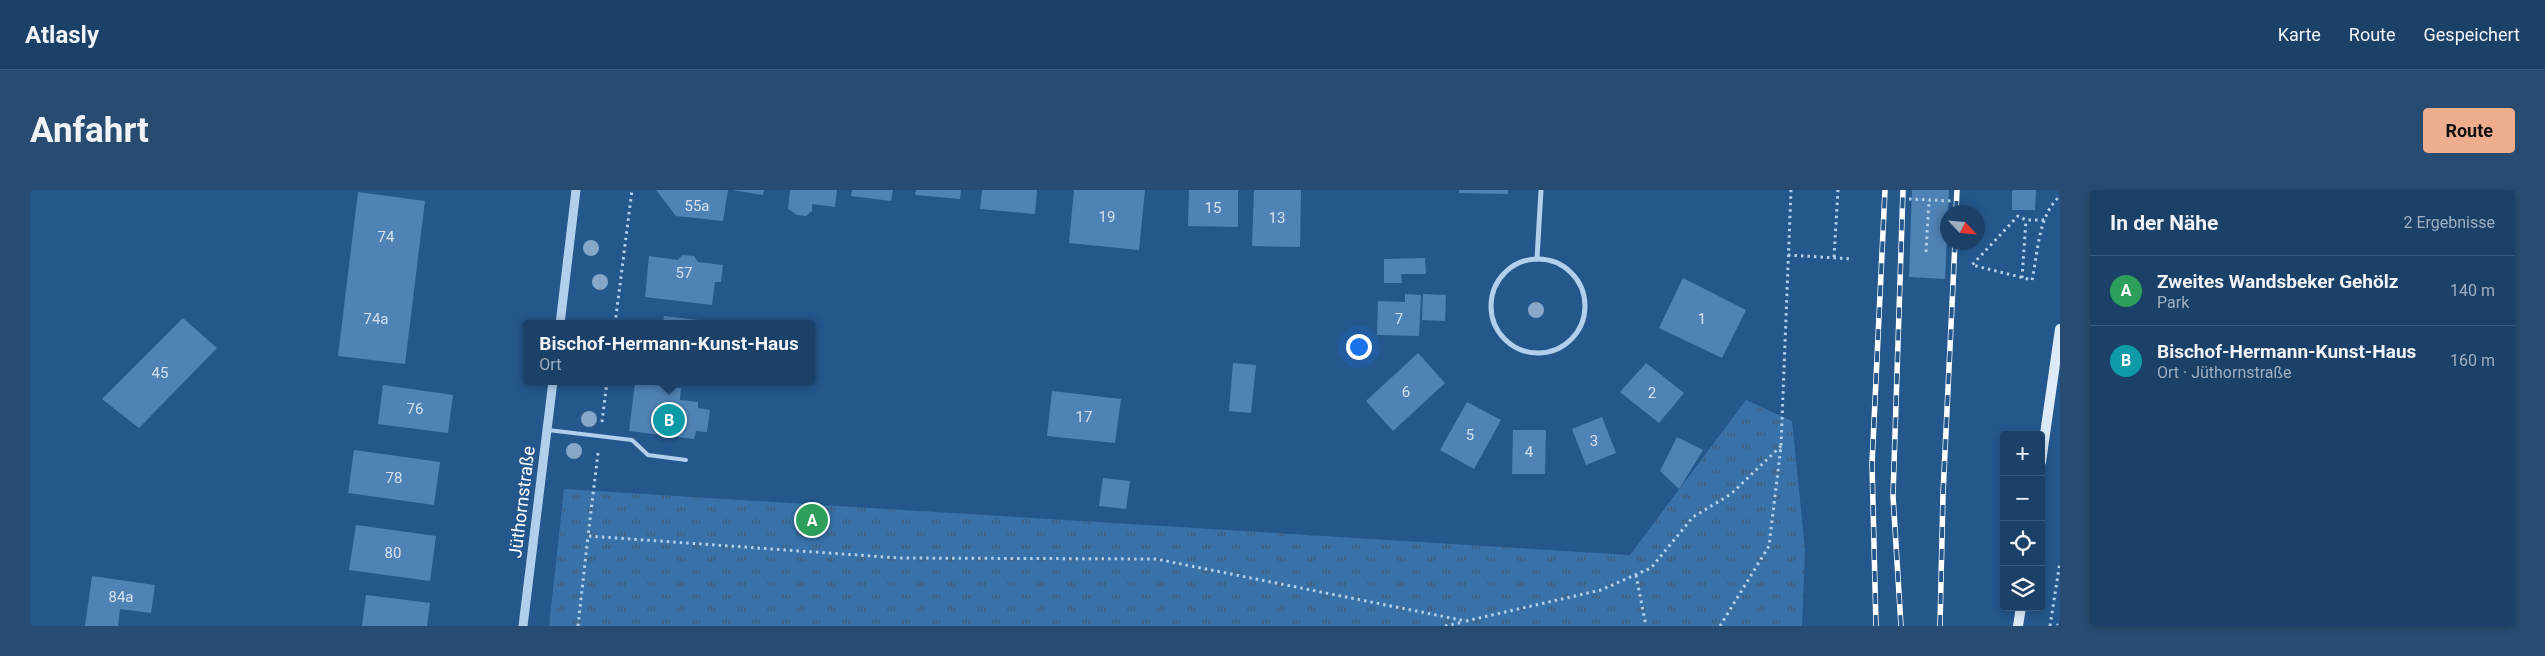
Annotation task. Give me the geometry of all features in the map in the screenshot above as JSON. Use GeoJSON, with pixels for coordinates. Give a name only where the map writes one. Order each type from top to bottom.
{"type":"FeatureCollection","features":[{"type":"Feature","properties":{"kind":"main road"},"geometry":{"type":"LineString","coordinates":[[2045,434],[2060,329]]}},
{"type":"Feature","properties":{"kind":"main road"},"geometry":{"type":"LineString","coordinates":[[2018,626],[2020,611]]}},
{"type":"Feature","properties":{"kind":"street"},"geometry":{"type":"LineString","coordinates":[[560,320],[576,190]]}},
{"type":"Feature","properties":{"kind":"street"},"geometry":{"type":"LineString","coordinates":[[1537,259],[1541,190]]}},
{"type":"Feature","properties":{"kind":"street"},"geometry":{"type":"LineString","coordinates":[[1537,259],[1551,261],[1563,266],[1573,275],[1584,299],[1585,313],[1581,326],[1564,346],[1552,352],[1538,354],[1524,352],[1502,338],[1491,314],[1495,287],[1502,276],[1518,264],[1537,259]]}},
{"type":"Feature","properties":{"kind":"street","name":"Jüthornstraße"},"geometry":{"type":"LineString","coordinates":[[523,626],[553,385]]}},
{"type":"Feature","properties":{"kind":"lane"},"geometry":{"type":"LineString","coordinates":[[547,430],[632,440],[648,455],[686,460]]}},
{"type":"Feature","properties":{"kind":"path"},"geometry":{"type":"LineString","coordinates":[[616,320],[632,190]]}},
{"type":"Feature","properties":{"kind":"path"},"geometry":{"type":"LineString","coordinates":[[1720,626],[1769,546],[1781,446],[1791,190]]}},
{"type":"Feature","properties":{"kind":"path"},"geometry":{"type":"LineString","coordinates":[[1834,257],[1838,190]]}},
{"type":"Feature","properties":{"kind":"path"},"geometry":{"type":"LineString","coordinates":[[2044,220],[2026,220],[2018,216],[1972,265],[2032,280],[2044,220],[2050,205],[2060,196]]}},
{"type":"Feature","properties":{"kind":"path"},"geometry":{"type":"LineString","coordinates":[[1909,199],[1951,201]]}},
{"type":"Feature","properties":{"kind":"path"},"geometry":{"type":"LineString","coordinates":[[1926,252],[1929,200]]}},
{"type":"Feature","properties":{"kind":"path"},"geometry":{"type":"LineString","coordinates":[[2022,278],[2026,220]]}},
{"type":"Feature","properties":{"kind":"path"},"geometry":{"type":"LineString","coordinates":[[1788,255],[1853,259]]}},
{"type":"Feature","properties":{"kind":"path"},"geometry":{"type":"LineString","coordinates":[[578,626],[606,385]]}},
{"type":"Feature","properties":{"kind":"path"},"geometry":{"type":"LineString","coordinates":[[1445,626],[1601,590],[1651,568],[1693,517],[1731,494],[1781,446]]}},
{"type":"Feature","properties":{"kind":"path"},"geometry":{"type":"LineString","coordinates":[[588,536],[899,558],[1156,559],[1466,622]]}},
{"type":"Feature","properties":{"kind":"path"},"geometry":{"type":"LineString","coordinates":[[2050,626],[2060,562]]}},
{"type":"Feature","properties":{"kind":"path"},"geometry":{"type":"LineString","coordinates":[[1636,575],[1646,626]]}},
{"type":"Feature","properties":{"kind":"path"},"geometry":{"type":"LineString","coordinates":[[2057,626],[2060,623]]}},
{"type":"Feature","properties":{"kind":"green space"},"geometry":{"type":"Polygon","coordinates":[[[1746,400],[1792,421],[1805,549],[1802,626],[549,626],[564,489],[1630,555],[1746,400]]]}},
{"type":"Feature","properties":{"kind":"building"},"geometry":{"type":"Polygon","coordinates":[[[656,190],[728,190],[723,221],[676,216],[656,190]]]}},
{"type":"Feature","properties":{"kind":"building"},"geometry":{"type":"Polygon","coordinates":[[[732,190],[764,190],[763,195],[732,190]]]}},
{"type":"Feature","properties":{"kind":"building"},"geometry":{"type":"Polygon","coordinates":[[[790,190],[837,190],[835,207],[812,204],[812,211],[806,216],[797,215],[788,209],[790,190]]]}},
{"type":"Feature","properties":{"kind":"building"},"geometry":{"type":"Polygon","coordinates":[[[852,190],[893,190],[891,201],[851,196],[852,190]]]}},
{"type":"Feature","properties":{"kind":"building"},"geometry":{"type":"Polygon","coordinates":[[[916,190],[961,190],[960,199],[915,195],[916,190]]]}},
{"type":"Feature","properties":{"kind":"building"},"geometry":{"type":"Polygon","coordinates":[[[982,190],[1037,190],[1035,214],[980,209],[982,190]]]}},
{"type":"Feature","properties":{"kind":"building"},"geometry":{"type":"Polygon","coordinates":[[[1074,190],[1145,190],[1139,250],[1069,243],[1074,190]]]}},
{"type":"Feature","properties":{"kind":"building"},"geometry":{"type":"Polygon","coordinates":[[[1189,190],[1238,190],[1238,227],[1188,226],[1189,190]]]}},
{"type":"Feature","properties":{"kind":"building"},"geometry":{"type":"Polygon","coordinates":[[[1254,190],[1301,190],[1300,247],[1252,246],[1254,190]]]}},
{"type":"Feature","properties":{"kind":"building"},"geometry":{"type":"Polygon","coordinates":[[[1459,190],[1508,190],[1508,194],[1459,193],[1459,190]]]}},
{"type":"Feature","properties":{"kind":"building"},"geometry":{"type":"Polygon","coordinates":[[[1912,190],[1949,190],[1948,205],[1940,205],[1940,250],[1946,250],[1945,279],[1909,277],[1912,190]]]}},
{"type":"Feature","properties":{"kind":"building"},"geometry":{"type":"Polygon","coordinates":[[[2036,190],[2035,210],[2012,210],[2012,191],[2036,190]]]}},
{"type":"Feature","properties":{"kind":"building"},"geometry":{"type":"Polygon","coordinates":[[[358,192],[425,201],[405,364],[338,356],[358,192]]]}},
{"type":"Feature","properties":{"kind":"building"},"geometry":{"type":"Polygon","coordinates":[[[682,255],[694,256],[698,262],[723,265],[721,282],[715,282],[712,305],[645,297],[649,256],[678,260],[682,255]]]}},
{"type":"Feature","properties":{"kind":"building"},"geometry":{"type":"Polygon","coordinates":[[[1425,258],[1426,274],[1401,274],[1402,283],[1384,283],[1384,259],[1425,258]]]}},
{"type":"Feature","properties":{"kind":"building"},"geometry":{"type":"Polygon","coordinates":[[[1683,278],[1746,310],[1722,358],[1659,328],[1683,278]]]}},
{"type":"Feature","properties":{"kind":"building"},"geometry":{"type":"Polygon","coordinates":[[[1405,294],[1421,295],[1419,336],[1377,335],[1378,301],[1405,302],[1405,294]]]}},
{"type":"Feature","properties":{"kind":"building"},"geometry":{"type":"Polygon","coordinates":[[[1423,294],[1446,295],[1445,321],[1422,320],[1423,294]]]}},
{"type":"Feature","properties":{"kind":"building"},"geometry":{"type":"Polygon","coordinates":[[[664,316],[699,320],[664,320],[664,316]]]}},
{"type":"Feature","properties":{"kind":"building"},"geometry":{"type":"Polygon","coordinates":[[[183,318],[217,348],[139,428],[102,399],[183,318]]]}},
{"type":"Feature","properties":{"kind":"building"},"geometry":{"type":"Polygon","coordinates":[[[1418,353],[1445,383],[1393,431],[1366,401],[1418,353]]]}},
{"type":"Feature","properties":{"kind":"building"},"geometry":{"type":"Polygon","coordinates":[[[1233,363],[1256,365],[1251,413],[1229,411],[1233,363]]]}},
{"type":"Feature","properties":{"kind":"building"},"geometry":{"type":"Polygon","coordinates":[[[1646,363],[1684,393],[1659,423],[1620,392],[1646,363]]]}},
{"type":"Feature","properties":{"kind":"building"},"geometry":{"type":"Polygon","coordinates":[[[383,385],[453,395],[448,433],[378,424],[383,385]]]}},
{"type":"Feature","properties":{"kind":"building"},"geometry":{"type":"Polygon","coordinates":[[[635,385],[681,388],[680,400],[698,402],[698,408],[710,410],[707,432],[696,431],[694,439],[629,431],[635,385]]]}},
{"type":"Feature","properties":{"kind":"building"},"geometry":{"type":"Polygon","coordinates":[[[1052,391],[1121,399],[1115,443],[1047,436],[1052,391]]]}},
{"type":"Feature","properties":{"kind":"building"},"geometry":{"type":"Polygon","coordinates":[[[1467,402],[1501,420],[1474,469],[1440,450],[1467,402]]]}},
{"type":"Feature","properties":{"kind":"building"},"geometry":{"type":"Polygon","coordinates":[[[1602,417],[1616,453],[1586,465],[1572,429],[1602,417]]]}},
{"type":"Feature","properties":{"kind":"building"},"geometry":{"type":"Polygon","coordinates":[[[1513,430],[1546,430],[1545,474],[1512,474],[1513,430]]]}},
{"type":"Feature","properties":{"kind":"building"},"geometry":{"type":"Polygon","coordinates":[[[1677,437],[1703,450],[1679,489],[1660,471],[1677,437]]]}},
{"type":"Feature","properties":{"kind":"building"},"geometry":{"type":"Polygon","coordinates":[[[354,450],[440,462],[434,505],[348,493],[354,450]]]}},
{"type":"Feature","properties":{"kind":"building"},"geometry":{"type":"Polygon","coordinates":[[[1103,478],[1130,481],[1126,509],[1099,506],[1103,478]]]}},
{"type":"Feature","properties":{"kind":"building"},"geometry":{"type":"Polygon","coordinates":[[[356,525],[436,536],[430,581],[349,570],[356,525]]]}},
{"type":"Feature","properties":{"kind":"building"},"geometry":{"type":"Polygon","coordinates":[[[92,576],[155,585],[151,613],[120,609],[118,626],[85,626],[92,576]]]}},
{"type":"Feature","properties":{"kind":"building"},"geometry":{"type":"Polygon","coordinates":[[[366,595],[430,603],[427,626],[362,626],[366,595]]]}},
{"type":"Feature","properties":{"kind":"railway"},"geometry":{"type":"LineString","coordinates":[[1876,626],[1872,464],[1885,190]]}},
{"type":"Feature","properties":{"kind":"railway"},"geometry":{"type":"LineString","coordinates":[[1901,626],[1893,496],[1903,190]]}},
{"type":"Feature","properties":{"kind":"railway"},"geometry":{"type":"LineString","coordinates":[[1956,205],[1957,190]]}},
{"type":"Feature","properties":{"kind":"railway"},"geometry":{"type":"LineString","coordinates":[[1940,626],[1943,494],[1955,250]]}},
{"type":"Feature","properties":{"kind":"place","name":"Bischof-Hermann-Kunst-Haus"},"geometry":{"type":"Point","coordinates":[669,420]}},
{"type":"Feature","properties":{"kind":"place","name":"Zweites Wandsbeker Gehölz"},"geometry":{"type":"Point","coordinates":[812,520]}}]}
